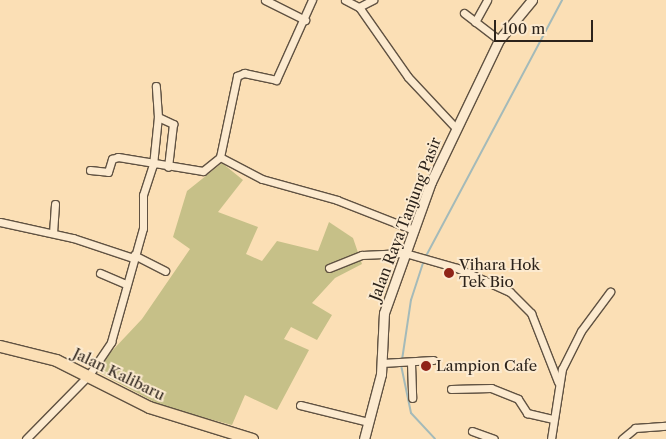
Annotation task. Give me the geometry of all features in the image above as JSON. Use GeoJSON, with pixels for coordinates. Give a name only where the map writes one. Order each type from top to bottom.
{"type":"FeatureCollection","features":[{"type":"Feature","properties":{"kind":"main road","name":"Jalan Kalibaru"},"geometry":{"type":"LineString","coordinates":[[0,346],[56,360],[149,407],[223,435],[252,439]]}},
{"type":"Feature","properties":{"kind":"street"},"geometry":{"type":"LineString","coordinates":[[265,0],[305,20]]}},
{"type":"Feature","properties":{"kind":"street"},"geometry":{"type":"LineString","coordinates":[[90,170],[108,172],[115,158],[168,167],[207,170],[220,157],[237,76],[244,73],[276,81],[305,20],[312,0]]}},
{"type":"Feature","properties":{"kind":"street"},"geometry":{"type":"LineString","coordinates":[[345,0],[359,7],[408,77],[455,127]]}},
{"type":"Feature","properties":{"kind":"street"},"geometry":{"type":"LineString","coordinates":[[359,7],[373,0]]}},
{"type":"Feature","properties":{"kind":"street"},"geometry":{"type":"LineString","coordinates":[[475,22],[487,0]]}},
{"type":"Feature","properties":{"kind":"street","name":"Jalan Raya Tanjung Pasir"},"geometry":{"type":"LineString","coordinates":[[364,439],[382,363],[384,313],[408,254],[414,230],[455,127],[499,40],[532,0]]}},
{"type":"Feature","properties":{"kind":"street"},"geometry":{"type":"LineString","coordinates":[[464,13],[499,40]]}},
{"type":"Feature","properties":{"kind":"street"},"geometry":{"type":"LineString","coordinates":[[26,439],[89,375],[111,342],[124,283],[143,228],[143,195],[153,164],[158,118],[156,86]]}},
{"type":"Feature","properties":{"kind":"street"},"geometry":{"type":"LineString","coordinates":[[158,118],[173,124],[168,167]]}},
{"type":"Feature","properties":{"kind":"street"},"geometry":{"type":"LineString","coordinates":[[220,157],[256,177],[338,200],[414,230]]}},
{"type":"Feature","properties":{"kind":"street"},"geometry":{"type":"LineString","coordinates":[[53,233],[55,204]]}},
{"type":"Feature","properties":{"kind":"street"},"geometry":{"type":"LineString","coordinates":[[0,222],[53,233],[133,257],[165,271]]}},
{"type":"Feature","properties":{"kind":"street"},"geometry":{"type":"LineString","coordinates":[[329,268],[362,255],[408,254],[510,292],[524,305],[543,336],[558,382]]}},
{"type":"Feature","properties":{"kind":"street"},"geometry":{"type":"LineString","coordinates":[[100,273],[124,283]]}},
{"type":"Feature","properties":{"kind":"street"},"geometry":{"type":"LineString","coordinates":[[551,439],[558,382],[581,331],[610,292]]}},
{"type":"Feature","properties":{"kind":"street"},"geometry":{"type":"LineString","coordinates":[[382,363],[434,360]]}},
{"type":"Feature","properties":{"kind":"street"},"geometry":{"type":"LineString","coordinates":[[408,363],[412,398]]}},
{"type":"Feature","properties":{"kind":"street"},"geometry":{"type":"LineString","coordinates":[[451,389],[491,388],[518,400],[527,413],[553,419]]}},
{"type":"Feature","properties":{"kind":"street"},"geometry":{"type":"LineString","coordinates":[[300,405],[368,422]]}},
{"type":"Feature","properties":{"kind":"street"},"geometry":{"type":"LineString","coordinates":[[622,439],[634,428],[666,426]]}},
{"type":"Feature","properties":{"kind":"street"},"geometry":{"type":"LineString","coordinates":[[472,430],[494,439]]}},
{"type":"Feature","properties":{"kind":"shaded area"},"geometry":{"type":"Polygon","coordinates":[[[222,163],[243,180],[218,212],[258,227],[246,254],[262,261],[277,241],[318,251],[329,222],[353,238],[362,264],[335,278],[312,303],[332,315],[317,340],[291,327],[284,339],[309,350],[277,410],[245,395],[232,425],[164,407],[94,370],[142,319],[190,249],[173,237],[187,191],[222,163]]]}},
{"type":"Feature","properties":{"kind":"waterway"},"geometry":{"type":"LineString","coordinates":[[426,256],[562,0]]}},
{"type":"Feature","properties":{"kind":"waterway"},"geometry":{"type":"LineString","coordinates":[[402,360],[411,300],[424,260]]}},
{"type":"Feature","properties":{"kind":"waterway"},"geometry":{"type":"LineString","coordinates":[[401,365],[411,413],[435,439]]}},
{"type":"Feature","properties":{"kind":"place","name":"Vihara Hok Tek Bio"},"geometry":{"type":"Point","coordinates":[449,273]}},
{"type":"Feature","properties":{"kind":"place","name":"Lampion Cafe"},"geometry":{"type":"Point","coordinates":[426,366]}}]}
